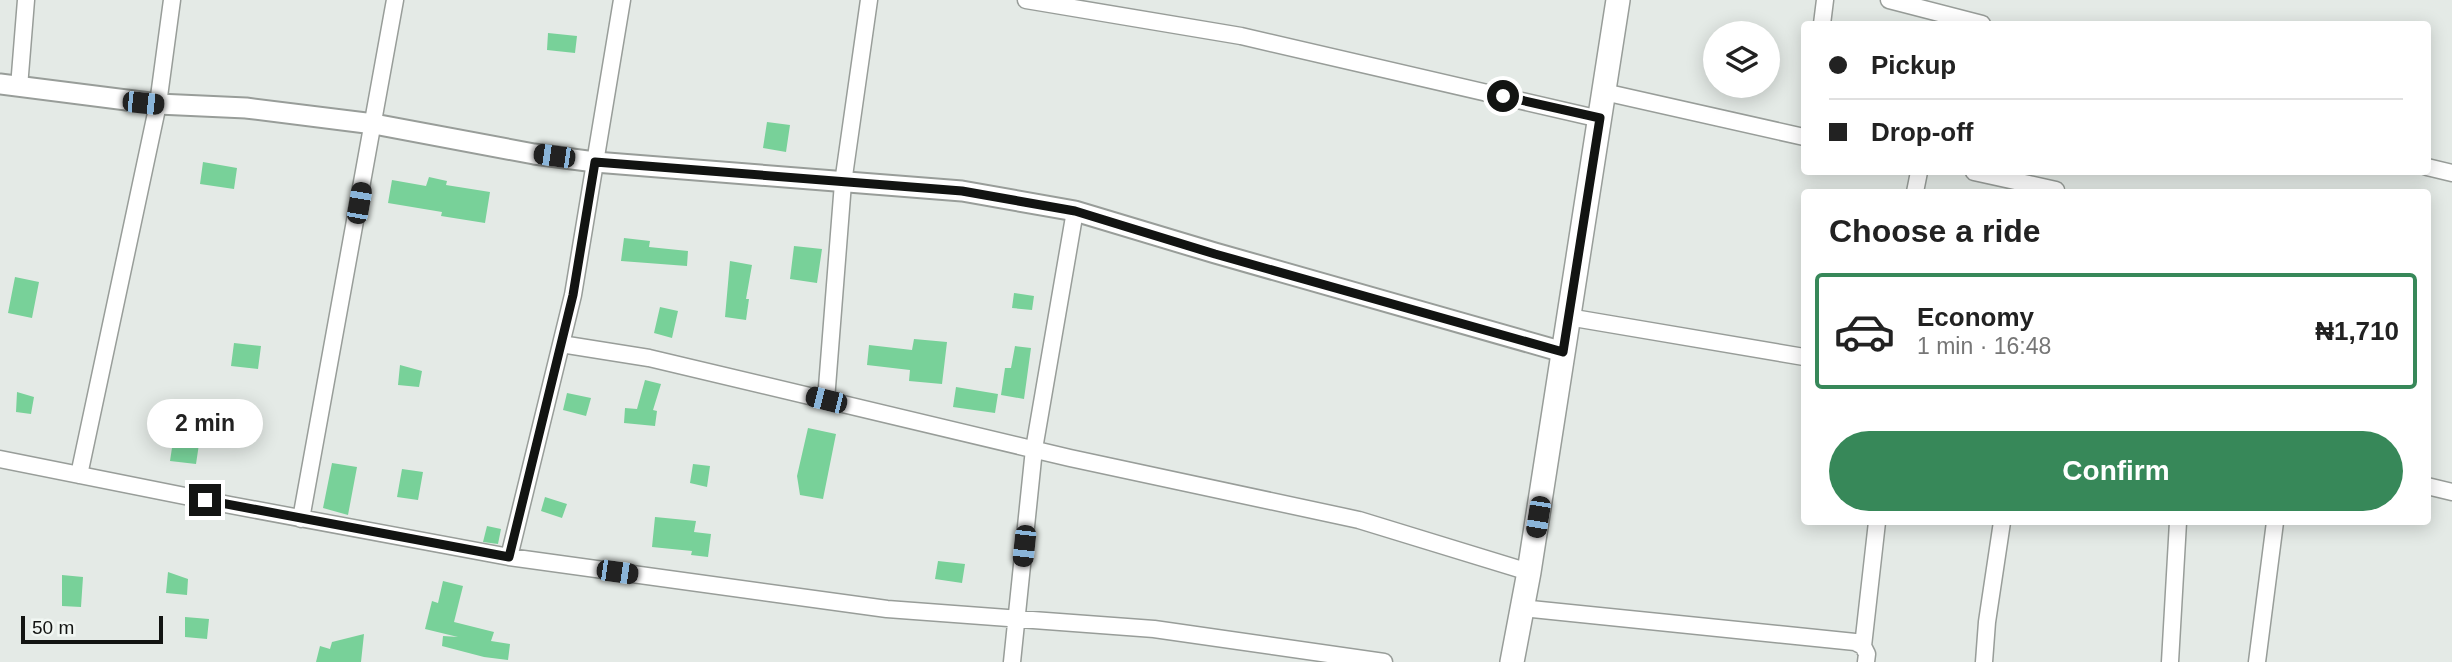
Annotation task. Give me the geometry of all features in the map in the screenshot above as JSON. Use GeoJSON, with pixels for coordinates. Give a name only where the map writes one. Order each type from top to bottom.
{"type":"FeatureCollection","features":[{"type":"Feature","properties":{"kind":"main road"},"geometry":{"type":"LineString","coordinates":[[1511,662],[1529,572],[1618,0]]}},
{"type":"Feature","properties":{"kind":"street"},"geometry":{"type":"LineString","coordinates":[[26,0],[9,86],[158,104],[246,108],[373,124],[595,162],[962,191],[1075,211],[1215,254],[1563,352]]}},
{"type":"Feature","properties":{"kind":"street"},"geometry":{"type":"LineString","coordinates":[[79,475],[158,104],[172,0]]}},
{"type":"Feature","properties":{"kind":"street"},"geometry":{"type":"LineString","coordinates":[[302,519],[396,0]]}},
{"type":"Feature","properties":{"kind":"street"},"geometry":{"type":"LineString","coordinates":[[509,557],[573,295],[622,0]]}},
{"type":"Feature","properties":{"kind":"street"},"geometry":{"type":"LineString","coordinates":[[826,400],[844,183],[869,0]]}},
{"type":"Feature","properties":{"kind":"street"},"geometry":{"type":"LineString","coordinates":[[1026,0],[1241,36],[1600,118]]}},
{"type":"Feature","properties":{"kind":"street"},"geometry":{"type":"LineString","coordinates":[[1822,21],[1825,0]]}},
{"type":"Feature","properties":{"kind":"street"},"geometry":{"type":"LineString","coordinates":[[1889,0],[1970,21]]}},
{"type":"Feature","properties":{"kind":"street"},"geometry":{"type":"LineString","coordinates":[[1604,92],[1801,136]]}},
{"type":"Feature","properties":{"kind":"street"},"geometry":{"type":"LineString","coordinates":[[2431,168],[2452,173]]}},
{"type":"Feature","properties":{"kind":"street"},"geometry":{"type":"LineString","coordinates":[[1988,175],[2051,189]]}},
{"type":"Feature","properties":{"kind":"street"},"geometry":{"type":"LineString","coordinates":[[1012,662],[1034,449],[1075,211]]}},
{"type":"Feature","properties":{"kind":"street"},"geometry":{"type":"LineString","coordinates":[[1569,317],[1801,356]]}},
{"type":"Feature","properties":{"kind":"street"},"geometry":{"type":"LineString","coordinates":[[561,344],[649,358],[1034,449],[1359,520],[1529,572]]}},
{"type":"Feature","properties":{"kind":"street"},"geometry":{"type":"LineString","coordinates":[[0,459],[509,557],[887,609],[1154,629],[1384,662]]}},
{"type":"Feature","properties":{"kind":"street"},"geometry":{"type":"LineString","coordinates":[[2431,487],[2452,492]]}},
{"type":"Feature","properties":{"kind":"street"},"geometry":{"type":"LineString","coordinates":[[1864,654],[1877,525]]}},
{"type":"Feature","properties":{"kind":"street"},"geometry":{"type":"LineString","coordinates":[[1984,662],[1987,622],[2002,525]]}},
{"type":"Feature","properties":{"kind":"street"},"geometry":{"type":"LineString","coordinates":[[2170,662],[2178,525]]}},
{"type":"Feature","properties":{"kind":"street"},"geometry":{"type":"LineString","coordinates":[[2257,662],[2275,525]]}},
{"type":"Feature","properties":{"kind":"street"},"geometry":{"type":"LineString","coordinates":[[1522,608],[1855,642],[1864,654]]}},
{"type":"Feature","properties":{"kind":"building"},"geometry":{"type":"Polygon","coordinates":[[[548,33],[577,36],[575,53],[547,50],[548,33]]]}},
{"type":"Feature","properties":{"kind":"building"},"geometry":{"type":"Polygon","coordinates":[[[767,122],[790,125],[786,152],[763,148],[767,122]]]}},
{"type":"Feature","properties":{"kind":"building"},"geometry":{"type":"Polygon","coordinates":[[[203,162],[237,168],[234,189],[200,184],[203,162]]]}},
{"type":"Feature","properties":{"kind":"building"},"geometry":{"type":"Polygon","coordinates":[[[429,177],[447,181],[446,185],[490,192],[485,223],[388,203],[392,180],[426,186],[429,177]]]}},
{"type":"Feature","properties":{"kind":"building"},"geometry":{"type":"Polygon","coordinates":[[[624,238],[650,241],[649,247],[688,251],[687,266],[621,261],[624,238]]]}},
{"type":"Feature","properties":{"kind":"building"},"geometry":{"type":"Polygon","coordinates":[[[794,246],[822,249],[817,283],[790,279],[794,246]]]}},
{"type":"Feature","properties":{"kind":"building"},"geometry":{"type":"Polygon","coordinates":[[[730,261],[752,265],[746,299],[749,299],[746,320],[725,317],[730,261]]]}},
{"type":"Feature","properties":{"kind":"building"},"geometry":{"type":"Polygon","coordinates":[[[15,277],[39,282],[32,318],[8,313],[15,277]]]}},
{"type":"Feature","properties":{"kind":"building"},"geometry":{"type":"Polygon","coordinates":[[[1014,293],[1034,296],[1032,310],[1012,308],[1014,293]]]}},
{"type":"Feature","properties":{"kind":"building"},"geometry":{"type":"Polygon","coordinates":[[[660,307],[678,311],[672,338],[654,333],[660,307]]]}},
{"type":"Feature","properties":{"kind":"building"},"geometry":{"type":"Polygon","coordinates":[[[914,339],[947,342],[942,384],[909,381],[910,370],[867,365],[869,345],[912,350],[914,339]]]}},
{"type":"Feature","properties":{"kind":"building"},"geometry":{"type":"Polygon","coordinates":[[[234,343],[261,346],[258,369],[231,366],[234,343]]]}},
{"type":"Feature","properties":{"kind":"building"},"geometry":{"type":"Polygon","coordinates":[[[1015,346],[1031,348],[1024,399],[1001,395],[1005,368],[1011,368],[1015,346]]]}},
{"type":"Feature","properties":{"kind":"building"},"geometry":{"type":"Polygon","coordinates":[[[400,365],[422,371],[419,387],[398,385],[400,365]]]}},
{"type":"Feature","properties":{"kind":"building"},"geometry":{"type":"Polygon","coordinates":[[[645,380],[661,384],[653,410],[657,411],[655,426],[624,423],[625,408],[637,409],[645,380]]]}},
{"type":"Feature","properties":{"kind":"building"},"geometry":{"type":"Polygon","coordinates":[[[956,387],[998,394],[995,413],[953,407],[956,387]]]}},
{"type":"Feature","properties":{"kind":"building"},"geometry":{"type":"Polygon","coordinates":[[[17,392],[34,397],[31,414],[16,412],[17,392]]]}},
{"type":"Feature","properties":{"kind":"building"},"geometry":{"type":"Polygon","coordinates":[[[567,393],[591,398],[586,416],[563,410],[567,393]]]}},
{"type":"Feature","properties":{"kind":"building"},"geometry":{"type":"Polygon","coordinates":[[[808,428],[836,434],[823,499],[800,495],[797,476],[808,428]]]}},
{"type":"Feature","properties":{"kind":"building"},"geometry":{"type":"Polygon","coordinates":[[[173,441],[199,444],[196,464],[170,461],[173,441]]]}},
{"type":"Feature","properties":{"kind":"building"},"geometry":{"type":"Polygon","coordinates":[[[332,463],[357,467],[348,515],[323,508],[332,463]]]}},
{"type":"Feature","properties":{"kind":"building"},"geometry":{"type":"Polygon","coordinates":[[[693,464],[710,466],[707,487],[690,483],[693,464]]]}},
{"type":"Feature","properties":{"kind":"building"},"geometry":{"type":"Polygon","coordinates":[[[402,469],[423,472],[418,500],[397,497],[402,469]]]}},
{"type":"Feature","properties":{"kind":"building"},"geometry":{"type":"Polygon","coordinates":[[[545,497],[567,504],[562,518],[541,511],[545,497]]]}},
{"type":"Feature","properties":{"kind":"building"},"geometry":{"type":"Polygon","coordinates":[[[655,517],[696,521],[694,532],[711,534],[708,557],[691,555],[692,551],[652,547],[655,517]]]}},
{"type":"Feature","properties":{"kind":"building"},"geometry":{"type":"Polygon","coordinates":[[[487,526],[501,529],[498,544],[483,542],[487,526]]]}},
{"type":"Feature","properties":{"kind":"building"},"geometry":{"type":"Polygon","coordinates":[[[938,561],[965,564],[962,583],[935,579],[938,561]]]}},
{"type":"Feature","properties":{"kind":"building"},"geometry":{"type":"Polygon","coordinates":[[[168,572],[188,579],[187,595],[166,593],[168,572]]]}},
{"type":"Feature","properties":{"kind":"building"},"geometry":{"type":"Polygon","coordinates":[[[62,575],[83,577],[81,607],[62,606],[62,575]]]}},
{"type":"Feature","properties":{"kind":"building"},"geometry":{"type":"Polygon","coordinates":[[[443,581],[463,586],[454,622],[494,632],[491,641],[510,644],[508,660],[442,646],[443,636],[458,637],[425,629],[432,601],[438,603],[443,581]]]}},
{"type":"Feature","properties":{"kind":"building"},"geometry":{"type":"Polygon","coordinates":[[[185,617],[209,619],[207,639],[185,637],[185,617]]]}},
{"type":"Feature","properties":{"kind":"building"},"geometry":{"type":"Polygon","coordinates":[[[364,634],[361,662],[316,662],[320,646],[330,649],[332,642],[364,634]]]}},
{"type":"Feature","properties":{"kind":"route"},"geometry":{"type":"LineString","coordinates":[[205,500],[509,557],[573,295],[595,162],[962,191],[1075,211],[1215,254],[1563,352],[1600,118],[1503,96]]}}]}
